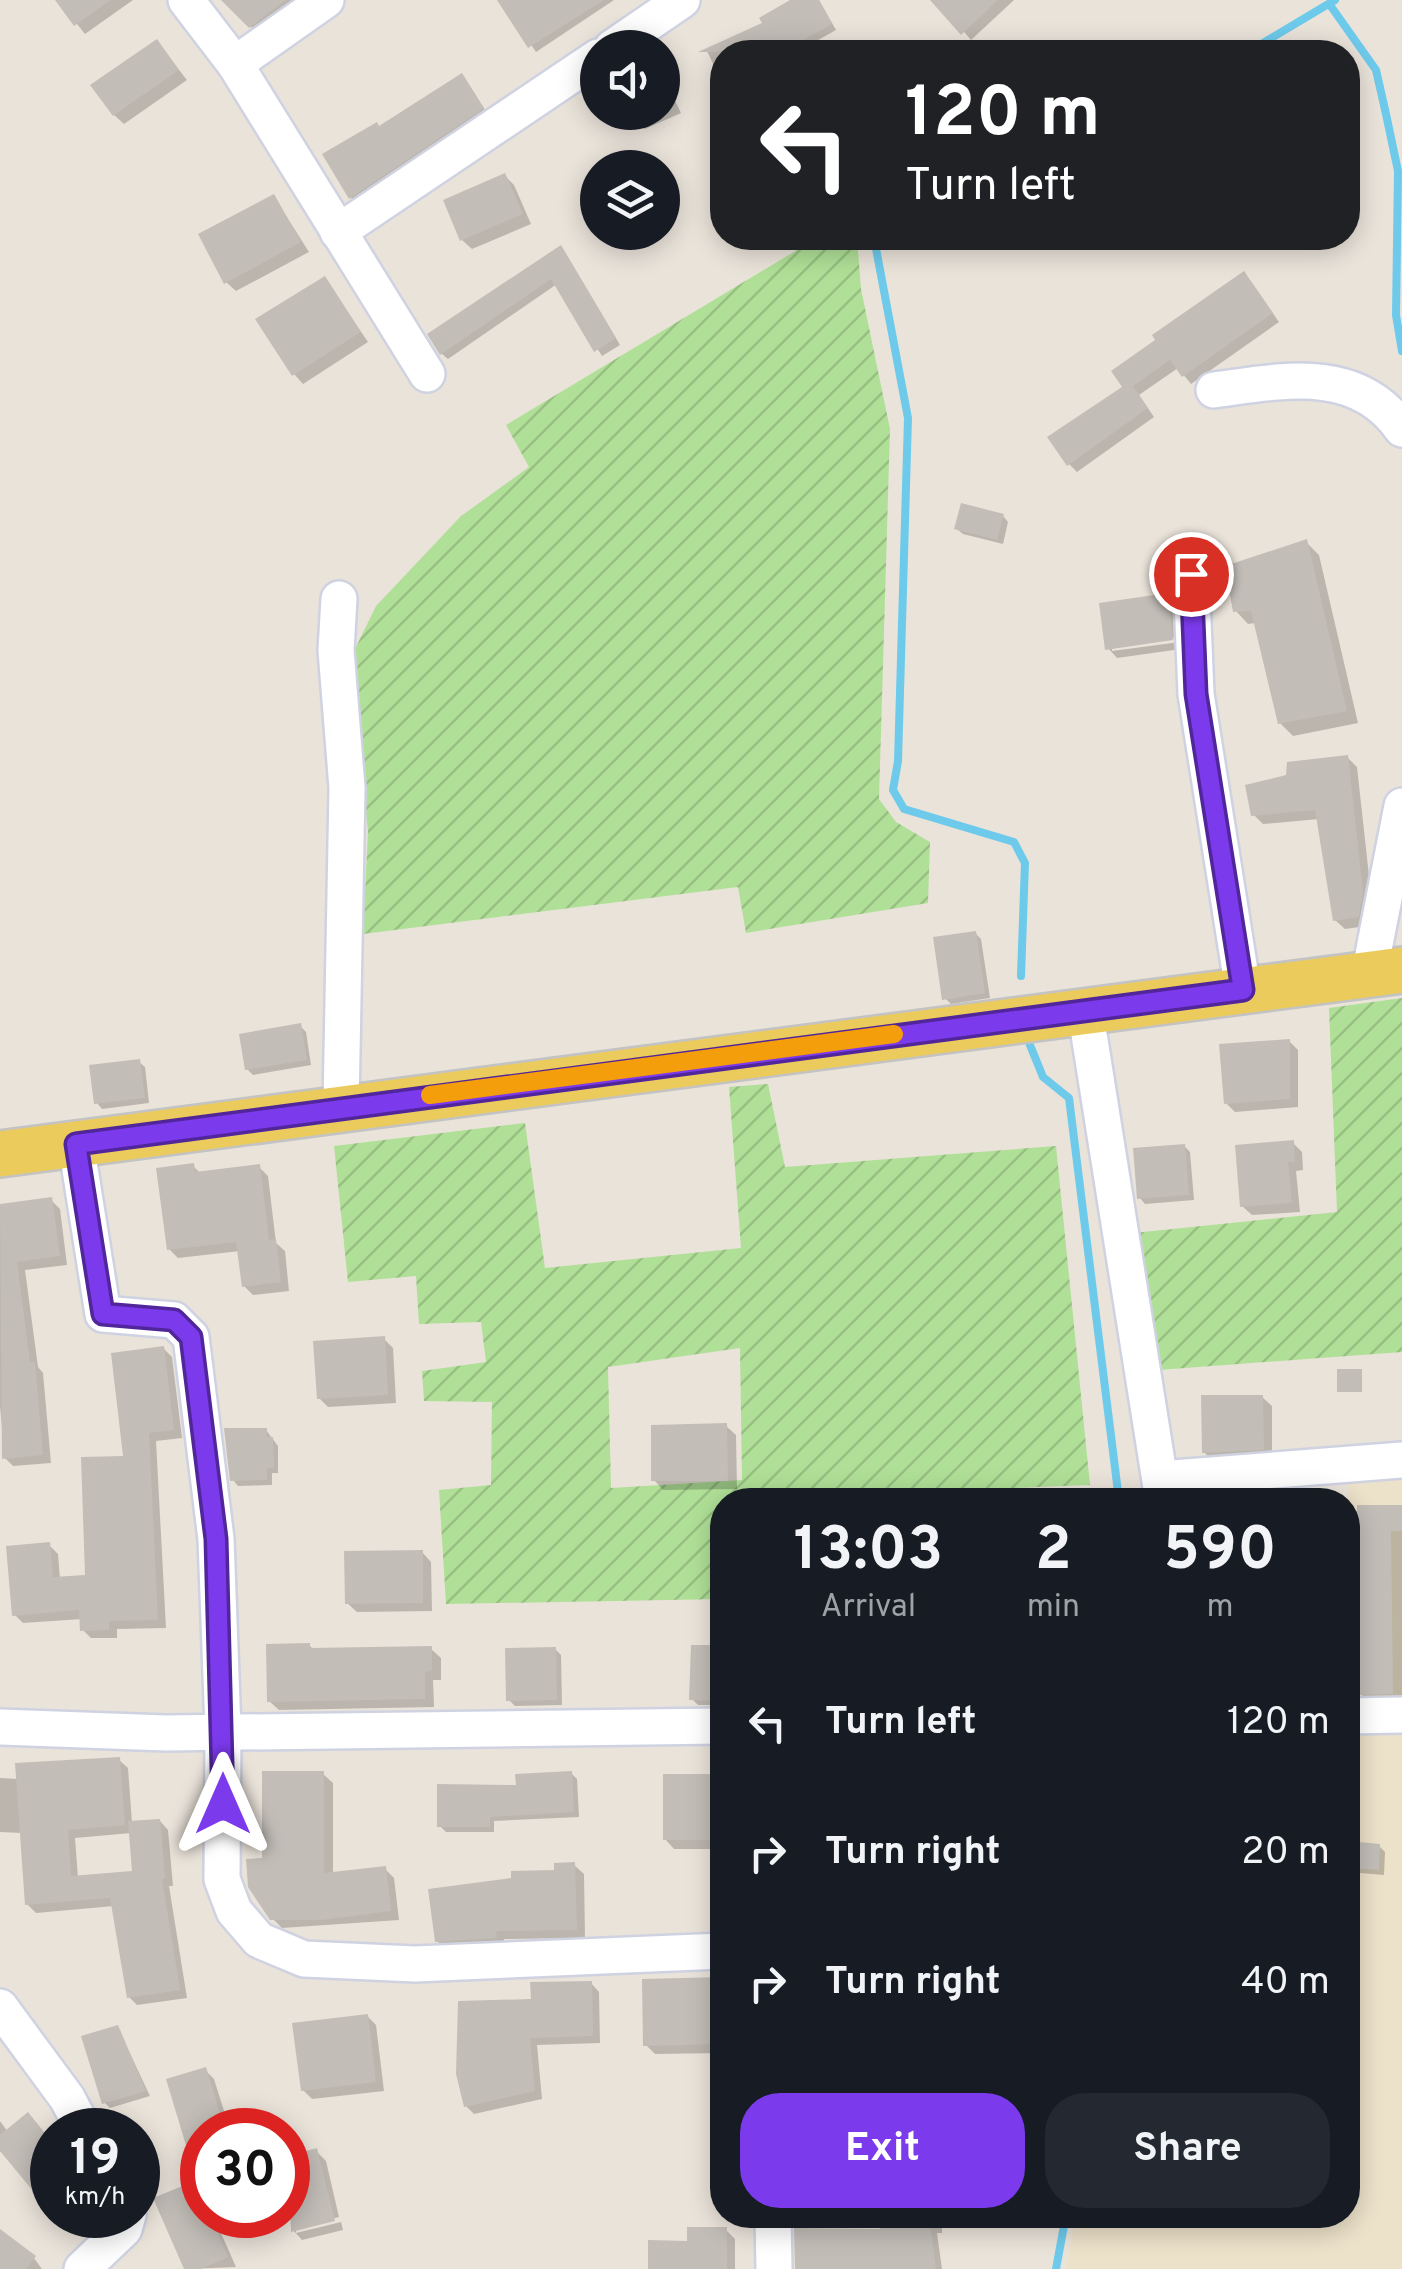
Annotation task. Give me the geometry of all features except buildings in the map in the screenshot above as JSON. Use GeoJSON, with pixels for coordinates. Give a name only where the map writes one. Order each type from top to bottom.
{"type":"FeatureCollection","features":[{"type":"Feature","properties":{"kind":"main road"},"geometry":{"type":"LineString","coordinates":[[0,1154],[341,1106],[1385,973]]}},
{"type":"Feature","properties":{"kind":"street"},"geometry":{"type":"LineString","coordinates":[[186,0],[236,64],[428,374]]}},
{"type":"Feature","properties":{"kind":"street"},"geometry":{"type":"LineString","coordinates":[[236,64],[326,0]]}},
{"type":"Feature","properties":{"kind":"street"},"geometry":{"type":"LineString","coordinates":[[638,30],[682,0]]}},
{"type":"Feature","properties":{"kind":"street"},"geometry":{"type":"LineString","coordinates":[[338,232],[580,69]]}},
{"type":"Feature","properties":{"kind":"street"},"geometry":{"type":"LineString","coordinates":[[1214,390],[1300,379],[1342,384],[1374,400],[1402,429]]}},
{"type":"Feature","properties":{"kind":"street"},"geometry":{"type":"LineString","coordinates":[[1191,574],[1194,678],[1243,990]]}},
{"type":"Feature","properties":{"kind":"street"},"geometry":{"type":"LineString","coordinates":[[339,599],[336,650],[347,788],[341,1106]]}},
{"type":"Feature","properties":{"kind":"street"},"geometry":{"type":"LineString","coordinates":[[1385,973],[1402,806]]}},
{"type":"Feature","properties":{"kind":"street"},"geometry":{"type":"LineString","coordinates":[[1085,1009],[1161,1488]]}},
{"type":"Feature","properties":{"kind":"street"},"geometry":{"type":"LineString","coordinates":[[76,1144],[103,1314],[174,1320],[191,1337],[216,1539],[223,1730],[222,1879],[234,1911],[260,1940],[304,1960],[415,1964],[710,1952]]}},
{"type":"Feature","properties":{"kind":"street"},"geometry":{"type":"LineString","coordinates":[[1177,1488],[1402,1460]]}},
{"type":"Feature","properties":{"kind":"street"},"geometry":{"type":"LineString","coordinates":[[1360,1716],[1402,1716]]}},
{"type":"Feature","properties":{"kind":"street"},"geometry":{"type":"LineString","coordinates":[[0,1727],[166,1733],[710,1726]]}},
{"type":"Feature","properties":{"kind":"street"},"geometry":{"type":"LineString","coordinates":[[0,2008],[72,2108]]}},
{"type":"Feature","properties":{"kind":"street"},"geometry":{"type":"LineString","coordinates":[[773,2228],[774,2269]]}},
{"type":"Feature","properties":{"kind":"street"},"geometry":{"type":"LineString","coordinates":[[82,2269],[115,2238]]}},
{"type":"Feature","properties":{"kind":"shaded area"},"geometry":{"type":"Polygon","coordinates":[[[1347,1478],[1402,1478],[1402,1705],[1360,1705],[1360,1488],[1347,1488],[1347,1478]]]}},
{"type":"Feature","properties":{"kind":"shaded area"},"geometry":{"type":"Polygon","coordinates":[[[1402,1732],[1402,2269],[1066,2269],[1074,2228],[1360,2228],[1360,1733],[1402,1732]]]}},
{"type":"Feature","properties":{"kind":"green space"},"geometry":{"type":"Polygon","coordinates":[[[797,250],[858,250],[861,289],[890,429],[879,799],[896,822],[930,842],[928,903],[746,933],[738,887],[363,934],[368,831],[348,669],[376,606],[461,516],[529,467],[506,425],[797,250]]]}},
{"type":"Feature","properties":{"kind":"green space"},"geometry":{"type":"Polygon","coordinates":[[[1402,998],[1402,1352],[1145,1371],[1124,1234],[1337,1212],[1329,1008],[1402,998]]]}},
{"type":"Feature","properties":{"kind":"green space"},"geometry":{"type":"Polygon","coordinates":[[[768,1084],[785,1167],[1056,1146],[1090,1485],[710,1488],[710,1599],[446,1604],[439,1490],[491,1485],[492,1402],[424,1401],[422,1371],[486,1362],[481,1322],[419,1324],[416,1276],[348,1282],[334,1146],[525,1123],[545,1268],[741,1248],[729,1087],[768,1084]],[[740,1348],[608,1367],[611,1488],[742,1480],[740,1348]]]}},
{"type":"Feature","properties":{"kind":"waterway"},"geometry":{"type":"LineString","coordinates":[[1268,40],[1335,0]]}},
{"type":"Feature","properties":{"kind":"waterway"},"geometry":{"type":"LineString","coordinates":[[1330,5],[1355,40]]}},
{"type":"Feature","properties":{"kind":"waterway"},"geometry":{"type":"LineString","coordinates":[[1360,47],[1376,70],[1398,171],[1396,315],[1402,351]]}},
{"type":"Feature","properties":{"kind":"waterway"},"geometry":{"type":"LineString","coordinates":[[876,250],[908,418],[898,761],[893,790],[904,809],[1014,842],[1025,863],[1021,976]]}},
{"type":"Feature","properties":{"kind":"waterway"},"geometry":{"type":"LineString","coordinates":[[1030,1045],[1043,1077],[1069,1098],[1118,1488]]}},
{"type":"Feature","properties":{"kind":"waterway"},"geometry":{"type":"LineString","coordinates":[[1056,2269],[1064,2228]]}},
{"type":"Feature","properties":{"kind":"slow traffic"},"geometry":{"type":"LineString","coordinates":[[430,1095],[894,1034]]}},
{"type":"Feature","properties":{"kind":"route"},"geometry":{"type":"LineString","coordinates":[[223,1804],[216,1539],[191,1337],[184,1325],[174,1320],[103,1314],[98,1304],[76,1144],[1243,990],[1196,694],[1191,574]]}}]}
